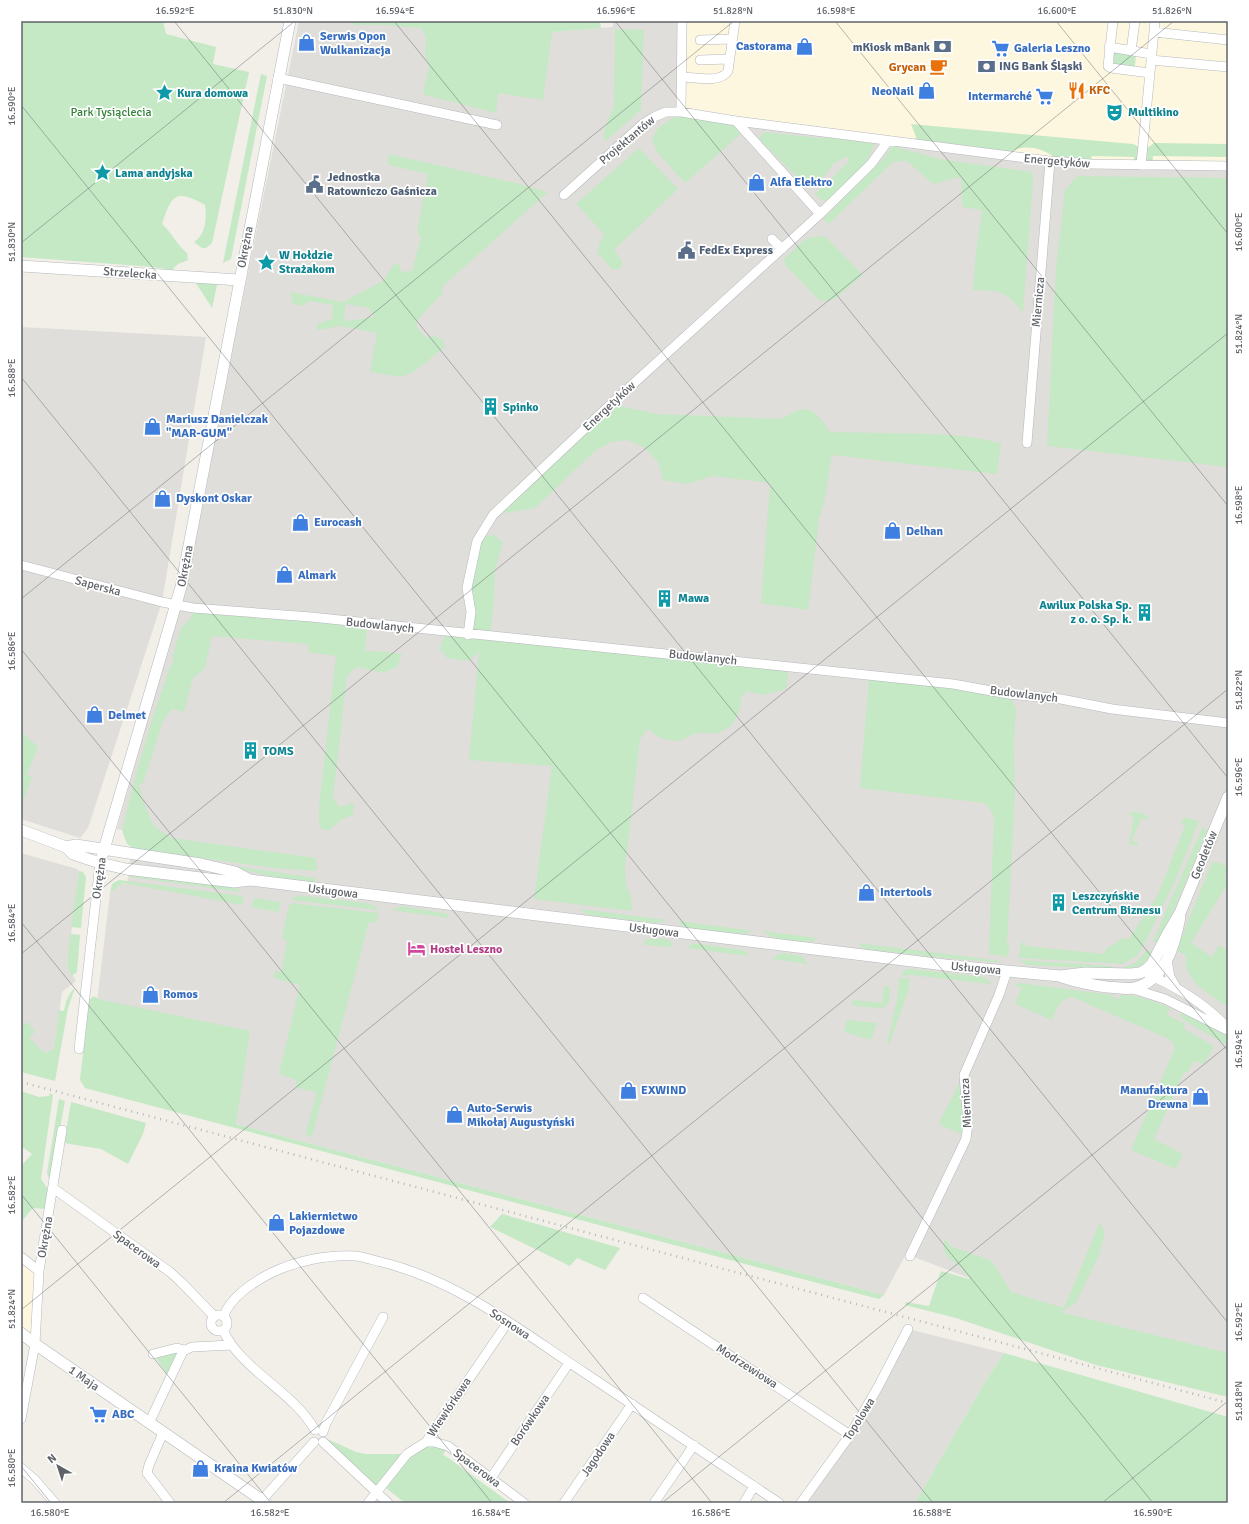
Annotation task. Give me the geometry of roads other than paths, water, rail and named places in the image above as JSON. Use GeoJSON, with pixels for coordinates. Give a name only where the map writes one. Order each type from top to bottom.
{"type":"FeatureCollection","features":[{"type":"Feature","properties":{"kind":"street","name":"Okrężna"},"geometry":{"type":"LineString","coordinates":[[79,1049],[100,863],[176,606],[186,564],[239,280],[290,21]]}},
{"type":"Feature","properties":{"kind":"street"},"geometry":{"type":"LineString","coordinates":[[681,112],[682,21]]}},
{"type":"Feature","properties":{"kind":"street"},"geometry":{"type":"LineString","coordinates":[[682,77],[721,78],[728,71],[734,21]]}},
{"type":"Feature","properties":{"kind":"street"},"geometry":{"type":"LineString","coordinates":[[1113,21],[1107,62],[1109,67],[1150,73]]}},
{"type":"Feature","properties":{"kind":"street"},"geometry":{"type":"LineString","coordinates":[[1131,51],[1135,21]]}},
{"type":"Feature","properties":{"kind":"street"},"geometry":{"type":"LineString","coordinates":[[1141,166],[1155,21]]}},
{"type":"Feature","properties":{"kind":"street"},"geometry":{"type":"LineString","coordinates":[[1154,32],[1228,40]]}},
{"type":"Feature","properties":{"kind":"street"},"geometry":{"type":"LineString","coordinates":[[700,40],[732,39]]}},
{"type":"Feature","properties":{"kind":"street"},"geometry":{"type":"LineString","coordinates":[[1109,47],[1131,51],[1151,57],[1228,67]]}},
{"type":"Feature","properties":{"kind":"street"},"geometry":{"type":"LineString","coordinates":[[700,60],[730,59]]}},
{"type":"Feature","properties":{"kind":"street"},"geometry":{"type":"LineString","coordinates":[[278,78],[497,125]]}},
{"type":"Feature","properties":{"kind":"street","name":"Projektantów"},"geometry":{"type":"LineString","coordinates":[[564,195],[648,121],[666,112],[681,112]]}},
{"type":"Feature","properties":{"kind":"street","name":"Energetyków"},"geometry":{"type":"LineString","coordinates":[[681,112],[736,122],[1050,161],[1141,166],[1228,166]]}},
{"type":"Feature","properties":{"kind":"street"},"geometry":{"type":"LineString","coordinates":[[736,122],[820,214]]}},
{"type":"Feature","properties":{"kind":"street","name":"Energetyków"},"geometry":{"type":"LineString","coordinates":[[468,635],[471,612],[467,588],[475,547],[493,515],[820,214],[871,164],[888,141]]}},
{"type":"Feature","properties":{"kind":"street","name":"Miernicza"},"geometry":{"type":"LineString","coordinates":[[1027,443],[1050,161]]}},
{"type":"Feature","properties":{"kind":"street"},"geometry":{"type":"LineString","coordinates":[[796,202],[803,196]]}},
{"type":"Feature","properties":{"kind":"street"},"geometry":{"type":"LineString","coordinates":[[772,239],[782,249]]}},
{"type":"Feature","properties":{"kind":"street","name":"Strzelecka"},"geometry":{"type":"LineString","coordinates":[[21,266],[239,280]]}},
{"type":"Feature","properties":{"kind":"street","name":"Saperska"},"geometry":{"type":"LineString","coordinates":[[21,565],[176,606]]}},
{"type":"Feature","properties":{"kind":"street","name":"Budowlanych"},"geometry":{"type":"LineString","coordinates":[[176,606],[311,617],[468,635],[677,654],[864,676],[953,684],[1008,694],[1062,699],[1112,709],[1228,723]]}},
{"type":"Feature","properties":{"kind":"street","name":"Geodetów"},"geometry":{"type":"LineString","coordinates":[[1152,964],[1180,913],[1228,797]]}},
{"type":"Feature","properties":{"kind":"street"},"geometry":{"type":"LineString","coordinates":[[21,830],[66,847]]}},
{"type":"Feature","properties":{"kind":"street","name":"Usługowa"},"geometry":{"type":"LineString","coordinates":[[66,847],[76,845],[201,864],[235,872],[250,880]]}},
{"type":"Feature","properties":{"kind":"street","name":"Usługowa"},"geometry":{"type":"LineString","coordinates":[[66,847],[73,854],[100,863],[126,869],[234,882],[250,880],[953,966],[1060,976],[1085,973],[1140,973],[1176,987],[1214,1014],[1228,1029]]}},
{"type":"Feature","properties":{"kind":"street","name":"Geodetów"},"geometry":{"type":"LineString","coordinates":[[1133,989],[1144,985],[1154,978],[1167,960],[1176,936],[1180,913]]}},
{"type":"Feature","properties":{"kind":"street"},"geometry":{"type":"LineString","coordinates":[[1167,960],[1170,977],[1176,987]]}},
{"type":"Feature","properties":{"kind":"street"},"geometry":{"type":"LineString","coordinates":[[1140,973],[1152,964],[1154,978],[1158,989],[1165,999]]}},
{"type":"Feature","properties":{"kind":"street","name":"Miernicza"},"geometry":{"type":"LineString","coordinates":[[910,1256],[966,1139],[968,1123],[964,1075],[999,995],[1007,971]]}},
{"type":"Feature","properties":{"kind":"street","name":"Usługowa"},"geometry":{"type":"LineString","coordinates":[[1060,976],[1083,984],[1133,989],[1165,999],[1228,1029]]}},
{"type":"Feature","properties":{"kind":"street","name":"Okrężna"},"geometry":{"type":"LineString","coordinates":[[21,1419],[35,1344],[39,1271],[62,1130]]}},
{"type":"Feature","properties":{"kind":"street","name":"Spacerowa"},"geometry":{"type":"LineString","coordinates":[[53,1188],[176,1277],[214,1316]]}},
{"type":"Feature","properties":{"kind":"street","name":"Sosnowa"},"geometry":{"type":"LineString","coordinates":[[224,1316],[234,1300],[244,1290],[263,1277],[281,1269],[329,1256],[357,1256],[406,1268],[457,1291],[508,1322],[779,1503]]}},
{"type":"Feature","properties":{"kind":"street"},"geometry":{"type":"LineString","coordinates":[[21,1257],[39,1271]]}},
{"type":"Feature","properties":{"kind":"street","name":"Modrzewiowa"},"geometry":{"type":"LineString","coordinates":[[643,1298],[850,1435]]}},
{"type":"Feature","properties":{"kind":"street"},"geometry":{"type":"LineString","coordinates":[[220,1314],[224,1316],[227,1322],[223,1330],[215,1330],[212,1327],[211,1323],[214,1316],[220,1314]]}},
{"type":"Feature","properties":{"kind":"street"},"geometry":{"type":"LineString","coordinates":[[383,1318],[326,1423],[319,1431],[312,1435],[318,1442],[388,1503]]}},
{"type":"Feature","properties":{"kind":"street","name":"Wiewiórkowa"},"geometry":{"type":"LineString","coordinates":[[368,1503],[410,1450],[426,1442],[508,1322]]}},
{"type":"Feature","properties":{"kind":"street","name":"Topolowa"},"geometry":{"type":"LineString","coordinates":[[801,1503],[850,1435],[878,1387],[908,1329]]}},
{"type":"Feature","properties":{"kind":"street"},"geometry":{"type":"LineString","coordinates":[[223,1330],[232,1345],[319,1431]]}},
{"type":"Feature","properties":{"kind":"street","name":"1 Maja"},"geometry":{"type":"LineString","coordinates":[[21,1333],[264,1502]]}},
{"type":"Feature","properties":{"kind":"street"},"geometry":{"type":"LineString","coordinates":[[153,1354],[177,1348],[184,1350],[192,1347],[232,1345]]}},
{"type":"Feature","properties":{"kind":"street"},"geometry":{"type":"LineString","coordinates":[[149,1422],[154,1408],[184,1350]]}},
{"type":"Feature","properties":{"kind":"street","name":"Borówkowa"},"geometry":{"type":"LineString","coordinates":[[491,1478],[569,1363]]}},
{"type":"Feature","properties":{"kind":"street","name":"Jagodowa"},"geometry":{"type":"LineString","coordinates":[[564,1503],[632,1404]]}},
{"type":"Feature","properties":{"kind":"street"},"geometry":{"type":"LineString","coordinates":[[163,1433],[148,1464],[147,1473],[170,1503]]}},
{"type":"Feature","properties":{"kind":"street"},"geometry":{"type":"LineString","coordinates":[[264,1502],[318,1442]]}},
{"type":"Feature","properties":{"kind":"street","name":"Spacerowa"},"geometry":{"type":"LineString","coordinates":[[426,1442],[434,1442],[448,1446],[524,1503]]}},
{"type":"Feature","properties":{"kind":"street"},"geometry":{"type":"LineString","coordinates":[[654,1503],[694,1445]]}},
{"type":"Feature","properties":{"kind":"street"},"geometry":{"type":"LineString","coordinates":[[21,1468],[35,1480],[55,1503]]}},
{"type":"Feature","properties":{"kind":"street"},"geometry":{"type":"LineString","coordinates":[[744,1503],[754,1486]]}},
{"type":"Feature","properties":{"kind":"railway"},"geometry":{"type":"LineString","coordinates":[[21,1082],[1228,1403]]}},
{"type":"Feature","properties":{"kind":"place","name":"Serwis Opon Wulkanizacja"},"geometry":{"type":"Point","coordinates":[307,43]}},
{"type":"Feature","properties":{"kind":"place","name":"Castorama"},"geometry":{"type":"Point","coordinates":[805,46]}},
{"type":"Feature","properties":{"kind":"place","name":"mKiosk mBank"},"geometry":{"type":"Point","coordinates":[943,47]}},
{"type":"Feature","properties":{"kind":"place","name":"Galeria Leszno"},"geometry":{"type":"Point","coordinates":[1001,48]}},
{"type":"Feature","properties":{"kind":"place","name":"ING Bank Śląski"},"geometry":{"type":"Point","coordinates":[986,66]}},
{"type":"Feature","properties":{"kind":"place","name":"Grycan"},"geometry":{"type":"Point","coordinates":[939,67]}},
{"type":"Feature","properties":{"kind":"place","name":"KFC"},"geometry":{"type":"Point","coordinates":[1076,90]}},
{"type":"Feature","properties":{"kind":"place","name":"NeoNail"},"geometry":{"type":"Point","coordinates":[927,91]}},
{"type":"Feature","properties":{"kind":"place","name":"Kura domowa"},"geometry":{"type":"Point","coordinates":[164,93]}},
{"type":"Feature","properties":{"kind":"place","name":"Intermarché"},"geometry":{"type":"Point","coordinates":[1045,96]}},
{"type":"Feature","properties":{"kind":"place","name":"Multikino"},"geometry":{"type":"Point","coordinates":[1115,112]}},
{"type":"Feature","properties":{"kind":"place","name":"Lama andyjska"},"geometry":{"type":"Point","coordinates":[102,173]}},
{"type":"Feature","properties":{"kind":"place","name":"Alfa Elektro"},"geometry":{"type":"Point","coordinates":[757,182]}},
{"type":"Feature","properties":{"kind":"place","name":"Jednostka Ratowniczo Gaśnicza"},"geometry":{"type":"Point","coordinates":[314,184]}},
{"type":"Feature","properties":{"kind":"place","name":"FedEx Express"},"geometry":{"type":"Point","coordinates":[686,250]}},
{"type":"Feature","properties":{"kind":"place","name":"W Hołdzie Strażakom"},"geometry":{"type":"Point","coordinates":[266,262]}},
{"type":"Feature","properties":{"kind":"place","name":"Spinko"},"geometry":{"type":"Point","coordinates":[490,407]}},
{"type":"Feature","properties":{"kind":"place","name":"Mariusz Danielczak \"MAR-GUM\""},"geometry":{"type":"Point","coordinates":[153,426]}},
{"type":"Feature","properties":{"kind":"place","name":"Dyskont Oskar"},"geometry":{"type":"Point","coordinates":[163,498]}},
{"type":"Feature","properties":{"kind":"place","name":"Eurocash"},"geometry":{"type":"Point","coordinates":[301,522]}},
{"type":"Feature","properties":{"kind":"place","name":"Delhan"},"geometry":{"type":"Point","coordinates":[893,531]}},
{"type":"Feature","properties":{"kind":"place","name":"Almark"},"geometry":{"type":"Point","coordinates":[285,575]}},
{"type":"Feature","properties":{"kind":"place","name":"Mawa"},"geometry":{"type":"Point","coordinates":[665,598]}},
{"type":"Feature","properties":{"kind":"place","name":"Awilux Polska Sp. z o. o. Sp. k."},"geometry":{"type":"Point","coordinates":[1145,612]}},
{"type":"Feature","properties":{"kind":"place","name":"Delmet"},"geometry":{"type":"Point","coordinates":[95,715]}},
{"type":"Feature","properties":{"kind":"place","name":"TOMS"},"geometry":{"type":"Point","coordinates":[250,751]}},
{"type":"Feature","properties":{"kind":"place","name":"Intertools"},"geometry":{"type":"Point","coordinates":[867,892]}},
{"type":"Feature","properties":{"kind":"place","name":"Leszczyńskie Centrum Biznesu"},"geometry":{"type":"Point","coordinates":[1059,903]}},
{"type":"Feature","properties":{"kind":"place","name":"Hostel Leszno"},"geometry":{"type":"Point","coordinates":[417,949]}},
{"type":"Feature","properties":{"kind":"place","name":"Romos"},"geometry":{"type":"Point","coordinates":[150,994]}},
{"type":"Feature","properties":{"kind":"place","name":"EXWIND"},"geometry":{"type":"Point","coordinates":[628,1090]}},
{"type":"Feature","properties":{"kind":"place","name":"Manufaktura Drewna"},"geometry":{"type":"Point","coordinates":[1201,1097]}},
{"type":"Feature","properties":{"kind":"place","name":"Auto-Serwis Mikołaj Augustyński"},"geometry":{"type":"Point","coordinates":[454,1115]}},
{"type":"Feature","properties":{"kind":"place","name":"Lakiernictwo Pojazdowe"},"geometry":{"type":"Point","coordinates":[276,1223]}},
{"type":"Feature","properties":{"kind":"place","name":"ABC"},"geometry":{"type":"Point","coordinates":[99,1414]}},
{"type":"Feature","properties":{"kind":"place","name":"Kraina Kwiatów"},"geometry":{"type":"Point","coordinates":[201,1468]}},
{"type":"Feature","properties":{"kind":"park label","name":"Park Tysiąclecia"},"geometry":{"type":"Point","coordinates":[111,112]}}]}
